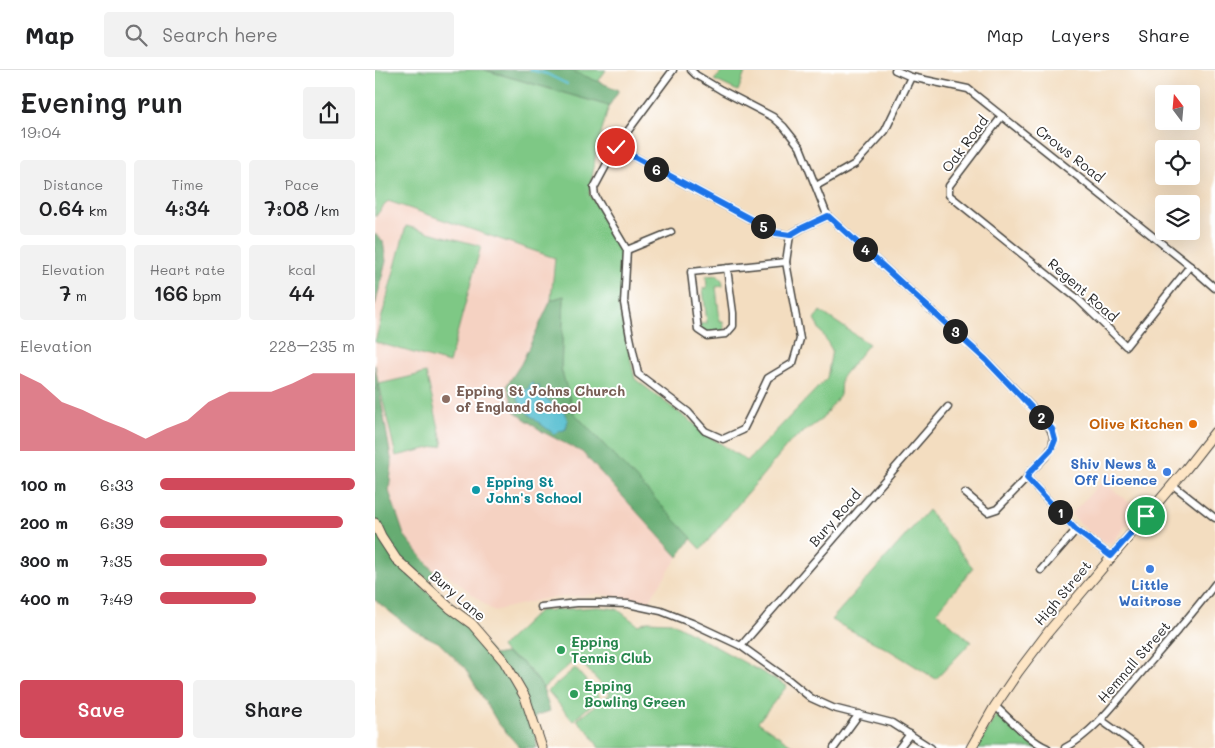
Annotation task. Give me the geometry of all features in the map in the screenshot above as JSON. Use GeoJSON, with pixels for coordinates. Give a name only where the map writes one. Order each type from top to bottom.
{"type":"FeatureCollection","features":[{"type":"Feature","properties":{"kind":"main road","name":"High Street"},"geometry":{"type":"LineString","coordinates":[[971,748],[995,706],[1049,631],[1173,485],[1215,432]]}},
{"type":"Feature","properties":{"kind":"main road","name":"Bury Lane"},"geometry":{"type":"LineString","coordinates":[[375,523],[396,559],[450,608],[472,624],[504,661],[525,697],[542,748]]}},
{"type":"Feature","properties":{"kind":"street"},"geometry":{"type":"LineString","coordinates":[[673,70],[616,147],[594,188],[595,196],[627,250],[624,304],[638,374],[688,412],[705,431],[723,439],[743,430],[768,378],[793,363],[800,339],[786,262],[790,235]]}},
{"type":"Feature","properties":{"kind":"street"},"geometry":{"type":"LineString","coordinates":[[691,70],[721,90],[779,122],[800,147],[828,216],[986,360],[1052,429],[1055,440],[1051,450],[997,509],[987,512],[965,493]]}},
{"type":"Feature","properties":{"kind":"street","name":"Crows Road"},"geometry":{"type":"LineString","coordinates":[[895,70],[911,77],[968,89],[1215,288]]}},
{"type":"Feature","properties":{"kind":"street"},"geometry":{"type":"LineString","coordinates":[[816,186],[855,164],[885,132],[911,77]]}},
{"type":"Feature","properties":{"kind":"street","name":"Oak Road"},"geometry":{"type":"LineString","coordinates":[[949,186],[1002,116]]}},
{"type":"Feature","properties":{"kind":"street"},"geometry":{"type":"LineString","coordinates":[[616,147],[776,233],[790,235],[828,216]]}},
{"type":"Feature","properties":{"kind":"street","name":"Regent Road"},"geometry":{"type":"LineString","coordinates":[[949,186],[949,195],[1079,300],[1126,346],[1190,266]]}},
{"type":"Feature","properties":{"kind":"street"},"geometry":{"type":"LineString","coordinates":[[627,250],[671,232]]}},
{"type":"Feature","properties":{"kind":"street"},"geometry":{"type":"LineString","coordinates":[[727,268],[733,326],[726,334],[707,336],[698,330],[691,272],[727,268],[786,262]]}},
{"type":"Feature","properties":{"kind":"street","name":"Bury Road"},"geometry":{"type":"LineString","coordinates":[[741,646],[948,407]]}},
{"type":"Feature","properties":{"kind":"street"},"geometry":{"type":"LineString","coordinates":[[1027,478],[1076,530],[1111,556]]}},
{"type":"Feature","properties":{"kind":"street"},"geometry":{"type":"LineString","coordinates":[[1173,485],[1215,518]]}},
{"type":"Feature","properties":{"kind":"street"},"geometry":{"type":"LineString","coordinates":[[1041,570],[1076,530]]}},
{"type":"Feature","properties":{"kind":"street","name":"Hemnall Street"},"geometry":{"type":"LineString","coordinates":[[1065,748],[1077,741],[1101,720],[1192,614],[1215,584]]}},
{"type":"Feature","properties":{"kind":"street"},"geometry":{"type":"LineString","coordinates":[[541,607],[599,602],[628,604],[661,611],[741,646],[811,698],[833,708],[892,723],[931,748]]}},
{"type":"Feature","properties":{"kind":"street"},"geometry":{"type":"LineString","coordinates":[[995,706],[1042,746],[1047,748]]}},
{"type":"Feature","properties":{"kind":"street"},"geometry":{"type":"LineString","coordinates":[[834,748],[859,714]]}},
{"type":"Feature","properties":{"kind":"street"},"geometry":{"type":"LineString","coordinates":[[1101,720],[1140,748]]}},
{"type":"Feature","properties":{"kind":"street"},"geometry":{"type":"LineString","coordinates":[[899,748],[910,734]]}},
{"type":"Feature","properties":{"kind":"shaded area","name":"Epping St Johns Church of England School"},"geometry":{"type":"Polygon","coordinates":[[[388,201],[556,258],[551,300],[521,364],[507,385],[543,432],[582,452],[678,557],[648,602],[599,594],[543,599],[493,611],[442,570],[435,573],[404,535],[389,491],[392,464],[375,365],[375,306],[386,261],[383,241],[375,234],[375,217],[388,201]]]}},
{"type":"Feature","properties":{"kind":"shaded area"},"geometry":{"type":"Polygon","coordinates":[[[1111,472],[1115,475],[1108,486],[1139,510],[1112,543],[1101,541],[1091,534],[1071,514],[1111,472]]]}},
{"type":"Feature","properties":{"kind":"green space"},"geometry":{"type":"Polygon","coordinates":[[[375,70],[485,70],[609,106],[596,150],[589,193],[625,251],[619,307],[635,379],[715,440],[747,461],[827,378],[832,350],[814,320],[820,311],[869,344],[841,378],[840,395],[822,419],[791,441],[701,549],[574,413],[561,369],[564,296],[551,300],[555,258],[388,201],[375,217],[375,70]]]}},
{"type":"Feature","properties":{"kind":"green space"},"geometry":{"type":"Polygon","coordinates":[[[485,70],[570,70],[619,90],[609,106],[485,70]]]}},
{"type":"Feature","properties":{"kind":"green space"},"geometry":{"type":"Polygon","coordinates":[[[570,70],[606,70],[598,82],[570,70]]]}},
{"type":"Feature","properties":{"kind":"green space"},"geometry":{"type":"Polygon","coordinates":[[[724,70],[746,70],[738,91],[714,80],[724,70]]]}},
{"type":"Feature","properties":{"kind":"green space"},"geometry":{"type":"Polygon","coordinates":[[[406,226],[481,246],[449,363],[375,342],[406,226]]]}},
{"type":"Feature","properties":{"kind":"green space"},"geometry":{"type":"Polygon","coordinates":[[[375,234],[383,241],[386,261],[375,306],[375,234]]]}},
{"type":"Feature","properties":{"kind":"green space"},"geometry":{"type":"Polygon","coordinates":[[[717,275],[722,280],[723,286],[716,287],[720,321],[723,321],[725,332],[707,334],[700,329],[700,324],[707,323],[703,288],[707,288],[706,276],[717,275]]]}},
{"type":"Feature","properties":{"kind":"green space"},"geometry":{"type":"Polygon","coordinates":[[[564,296],[561,369],[574,413],[692,538],[678,557],[582,452],[543,432],[515,412],[507,385],[521,364],[551,300],[564,296]]]}},
{"type":"Feature","properties":{"kind":"green space"},"geometry":{"type":"Polygon","coordinates":[[[375,365],[392,464],[389,491],[404,535],[435,573],[422,587],[472,629],[494,655],[505,653],[522,662],[539,682],[543,688],[550,711],[535,716],[537,748],[520,748],[498,723],[465,668],[438,642],[413,630],[375,600],[375,365]]]}},
{"type":"Feature","properties":{"kind":"green space"},"geometry":{"type":"Polygon","coordinates":[[[426,373],[443,445],[396,456],[379,384],[426,373]]]}},
{"type":"Feature","properties":{"kind":"green space"},"geometry":{"type":"Polygon","coordinates":[[[928,510],[973,568],[937,612],[971,642],[936,679],[889,650],[831,620],[928,510]]]}},
{"type":"Feature","properties":{"kind":"green space"},"geometry":{"type":"Polygon","coordinates":[[[598,607],[617,609],[638,625],[647,621],[671,622],[787,686],[758,722],[796,748],[599,748],[590,733],[577,720],[610,694],[577,658],[543,688],[523,663],[506,653],[501,647],[539,611],[598,607]]]}},
{"type":"Feature","properties":{"kind":"green space","name":"Epping Bowling Green"},"geometry":{"type":"Polygon","coordinates":[[[575,668],[600,697],[573,721],[548,691],[575,668]]]}},
{"type":"Feature","properties":{"kind":"green space"},"geometry":{"type":"Polygon","coordinates":[[[998,712],[1040,748],[977,748],[998,712]]]}},
{"type":"Feature","properties":{"kind":"water"},"geometry":{"type":"Polygon","coordinates":[[[532,382],[536,389],[539,385],[540,394],[564,412],[568,420],[566,429],[554,434],[531,416],[521,405],[516,392],[519,388],[527,390],[532,382]]]}},
{"type":"Feature","properties":{"kind":"waterway"},"geometry":{"type":"LineString","coordinates":[[531,70],[547,74],[567,84]]}},
{"type":"Feature","properties":{"kind":"place","name":"Epping St Johns Church of England School"},"geometry":{"type":"Point","coordinates":[446,399]}},
{"type":"Feature","properties":{"kind":"place","name":"Olive Kitchen"},"geometry":{"type":"Point","coordinates":[1193,424]}},
{"type":"Feature","properties":{"kind":"place","name":"Shiv News & Off Licence"},"geometry":{"type":"Point","coordinates":[1167,472]}},
{"type":"Feature","properties":{"kind":"place","name":"Epping St John's School"},"geometry":{"type":"Point","coordinates":[476,490]}},
{"type":"Feature","properties":{"kind":"place","name":"Little Waitrose"},"geometry":{"type":"Point","coordinates":[1150,569]}},
{"type":"Feature","properties":{"kind":"place","name":"Epping Tennis Club"},"geometry":{"type":"Point","coordinates":[561,650]}},
{"type":"Feature","properties":{"kind":"place","name":"Epping Bowling Green"},"geometry":{"type":"Point","coordinates":[574,694]}},
{"type":"Feature","properties":{"kind":"route"},"geometry":{"type":"LineString","coordinates":[[616,147],[776,233],[790,235],[828,216],[986,360],[1052,429],[1055,440],[1051,450],[1029,473],[1027,478],[1076,530],[1111,556],[1146,516]]}}]}
